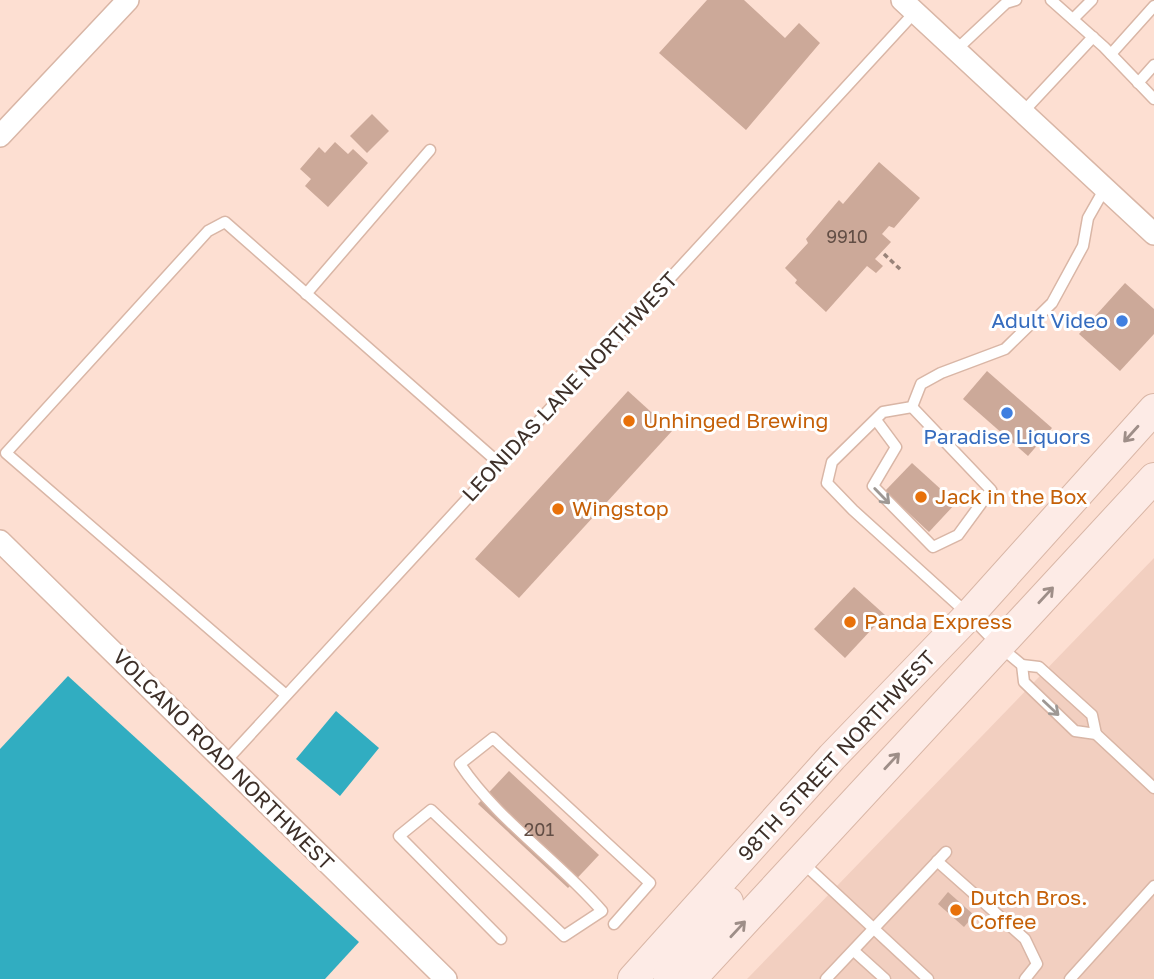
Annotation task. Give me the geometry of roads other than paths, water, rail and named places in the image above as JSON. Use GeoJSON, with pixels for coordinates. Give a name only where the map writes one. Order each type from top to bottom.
{"type":"FeatureCollection","features":[{"type":"Feature","properties":{"kind":"main road","name":"98TH STREET NORTHWEST"},"geometry":{"type":"LineString","coordinates":[[633,979],[832,757],[969,615],[1154,409]]}},
{"type":"Feature","properties":{"kind":"main road","name":"98TH STREET NORTHWEST"},"geometry":{"type":"LineString","coordinates":[[691,979],[1154,478]]}},
{"type":"Feature","properties":{"kind":"main road"},"geometry":{"type":"LineString","coordinates":[[669,979],[669,971],[744,882],[753,865],[755,843]]}},
{"type":"Feature","properties":{"kind":"street"},"geometry":{"type":"LineString","coordinates":[[0,136],[128,0]]}},
{"type":"Feature","properties":{"kind":"street"},"geometry":{"type":"LineString","coordinates":[[909,6],[1154,234]]}},
{"type":"Feature","properties":{"kind":"street","name":"VOLCANO ROAD NORTHWEST"},"geometry":{"type":"LineString","coordinates":[[0,541],[446,979]]}},
{"type":"Feature","properties":{"kind":"lane"},"geometry":{"type":"LineString","coordinates":[[956,50],[1006,3],[1016,0]]}},
{"type":"Feature","properties":{"kind":"lane"},"geometry":{"type":"LineString","coordinates":[[1052,0],[1111,54],[1154,99]]}},
{"type":"Feature","properties":{"kind":"lane"},"geometry":{"type":"LineString","coordinates":[[1073,19],[1092,0]]}},
{"type":"Feature","properties":{"kind":"lane","name":"LEONIDAS LANE NORTHWEST"},"geometry":{"type":"LineString","coordinates":[[225,762],[500,464],[909,6]]}},
{"type":"Feature","properties":{"kind":"lane"},"geometry":{"type":"LineString","coordinates":[[1111,54],[1154,6]]}},
{"type":"Feature","properties":{"kind":"lane"},"geometry":{"type":"LineString","coordinates":[[1023,112],[1093,37]]}},
{"type":"Feature","properties":{"kind":"lane"},"geometry":{"type":"LineString","coordinates":[[1138,83],[1154,65]]}},
{"type":"Feature","properties":{"kind":"lane"},"geometry":{"type":"LineString","coordinates":[[306,293],[430,150]]}},
{"type":"Feature","properties":{"kind":"lane"},"geometry":{"type":"LineString","coordinates":[[912,407],[921,384],[1005,349],[1052,303],[1083,246],[1088,218],[1105,188]]}},
{"type":"Feature","properties":{"kind":"lane"},"geometry":{"type":"LineString","coordinates":[[286,695],[6,453],[208,231],[225,222],[500,464]]}},
{"type":"Feature","properties":{"kind":"lane"},"geometry":{"type":"LineString","coordinates":[[912,407],[883,412],[832,461],[827,483],[999,646],[1022,665],[1039,667],[1092,715],[1096,734]]}},
{"type":"Feature","properties":{"kind":"lane"},"geometry":{"type":"LineString","coordinates":[[876,420],[896,447],[873,486],[933,548],[958,535],[991,490],[912,407]]}},
{"type":"Feature","properties":{"kind":"lane"},"geometry":{"type":"LineString","coordinates":[[1022,665],[1024,682],[1049,707],[1075,731],[1096,734],[1154,788]]}},
{"type":"Feature","properties":{"kind":"lane"},"geometry":{"type":"LineString","coordinates":[[501,939],[399,836],[431,810],[564,936],[602,911],[578,883],[477,789],[460,764],[493,737],[650,883],[614,923]]}},
{"type":"Feature","properties":{"kind":"lane"},"geometry":{"type":"LineString","coordinates":[[826,979],[946,852]]}},
{"type":"Feature","properties":{"kind":"lane"},"geometry":{"type":"LineString","coordinates":[[801,861],[928,979]]}},
{"type":"Feature","properties":{"kind":"lane"},"geometry":{"type":"LineString","coordinates":[[937,861],[1025,939],[1037,964],[1025,979]]}},
{"type":"Feature","properties":{"kind":"lane"},"geometry":{"type":"LineString","coordinates":[[1070,979],[1154,886]]}},
{"type":"Feature","properties":{"kind":"lane"},"geometry":{"type":"LineString","coordinates":[[854,951],[885,979]]}},
{"type":"Feature","properties":{"kind":"water"},"geometry":{"type":"Polygon","coordinates":[[[68,676],[359,942],[325,979],[0,979],[0,749],[68,676]]]}},
{"type":"Feature","properties":{"kind":"water"},"geometry":{"type":"Polygon","coordinates":[[[336,711],[379,748],[340,796],[296,759],[336,711]]]}},
{"type":"Feature","properties":{"kind":"place","name":"Adult Video"},"geometry":{"type":"Point","coordinates":[1122,321]}},
{"type":"Feature","properties":{"kind":"place","name":"Paradise Liquors"},"geometry":{"type":"Point","coordinates":[1007,413]}},
{"type":"Feature","properties":{"kind":"place","name":"Unhinged Brewing"},"geometry":{"type":"Point","coordinates":[629,421]}},
{"type":"Feature","properties":{"kind":"place","name":"Jack in the Box"},"geometry":{"type":"Point","coordinates":[921,497]}},
{"type":"Feature","properties":{"kind":"place","name":"Wingstop"},"geometry":{"type":"Point","coordinates":[558,509]}},
{"type":"Feature","properties":{"kind":"place","name":"Panda Express"},"geometry":{"type":"Point","coordinates":[850,622]}},
{"type":"Feature","properties":{"kind":"place","name":"Dutch Bros. Coffee"},"geometry":{"type":"Point","coordinates":[956,910]}}]}
